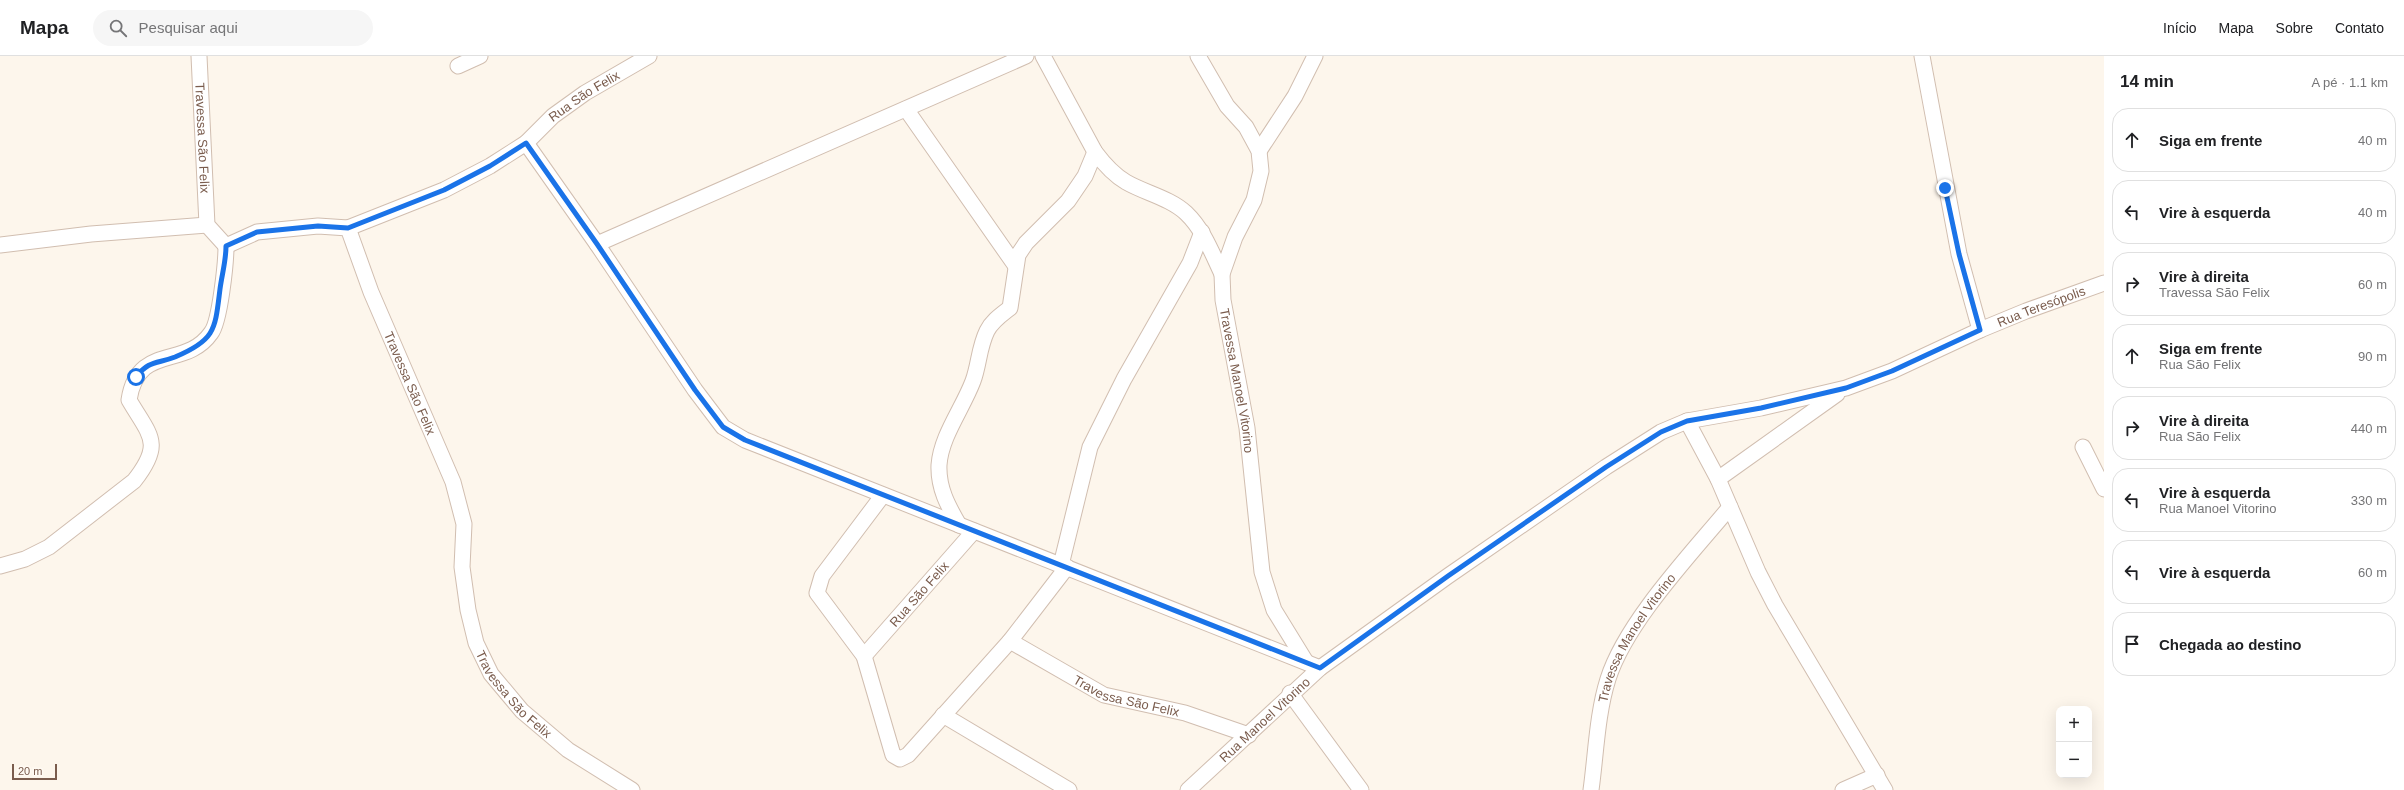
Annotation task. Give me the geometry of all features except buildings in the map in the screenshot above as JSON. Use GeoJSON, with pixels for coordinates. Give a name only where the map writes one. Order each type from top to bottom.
{"type":"FeatureCollection","features":[{"type":"Feature","properties":{"kind":"street","name":"Travessa São Felix"},"geometry":{"type":"LineString","coordinates":[[199,56],[207,225]]}},
{"type":"Feature","properties":{"kind":"street"},"geometry":{"type":"LineString","coordinates":[[458,66],[480,56]]}},
{"type":"Feature","properties":{"kind":"street","name":"Rua São Felix"},"geometry":{"type":"LineString","coordinates":[[348,228],[444,190],[490,166],[526,143],[553,116],[585,93],[649,56]]}},
{"type":"Feature","properties":{"kind":"street"},"geometry":{"type":"LineString","coordinates":[[597,244],[1026,56]]}},
{"type":"Feature","properties":{"kind":"street"},"geometry":{"type":"LineString","coordinates":[[1043,56],[1096,152],[1106,166],[1126,182],[1156,195],[1186,213],[1202,232],[1222,274]]}},
{"type":"Feature","properties":{"kind":"street","name":"Travessa Manoel Vitorino"},"geometry":{"type":"LineString","coordinates":[[1198,56],[1227,106],[1246,127],[1259,151],[1261,171],[1254,200],[1235,236],[1222,274],[1223,300],[1228,334],[1247,428],[1262,572],[1274,610],[1313,665]]}},
{"type":"Feature","properties":{"kind":"street"},"geometry":{"type":"LineString","coordinates":[[1259,151],[1295,96],[1315,56]]}},
{"type":"Feature","properties":{"kind":"street"},"geometry":{"type":"LineString","coordinates":[[1922,56],[1957,247],[1980,330]]}},
{"type":"Feature","properties":{"kind":"street"},"geometry":{"type":"LineString","coordinates":[[906,108],[1016,265]]}},
{"type":"Feature","properties":{"kind":"street"},"geometry":{"type":"LineString","coordinates":[[526,143],[597,244],[672,358],[723,427],[745,440],[1313,665]]}},
{"type":"Feature","properties":{"kind":"street"},"geometry":{"type":"LineString","coordinates":[[959,525],[947,504],[941,487],[939,464],[944,446],[973,381],[987,330],[997,317],[1010,308],[1013,300],[1016,265],[1026,243],[1068,201],[1085,176],[1096,152]]}},
{"type":"Feature","properties":{"kind":"street"},"geometry":{"type":"LineString","coordinates":[[0,245],[92,234],[207,225],[226,246],[218,317],[212,333],[201,344],[144,367],[131,388],[130,400],[146,426],[151,441],[150,457],[142,472],[134,481],[50,547],[25,559],[0,566]]}},
{"type":"Feature","properties":{"kind":"street"},"geometry":{"type":"LineString","coordinates":[[226,246],[257,232],[318,226],[348,228]]}},
{"type":"Feature","properties":{"kind":"street","name":"Travessa São Felix"},"geometry":{"type":"LineString","coordinates":[[348,228],[371,292],[453,482],[464,524],[462,567],[468,610],[476,643],[491,674],[522,711],[568,750],[632,790]]}},
{"type":"Feature","properties":{"kind":"street"},"geometry":{"type":"LineString","coordinates":[[883,495],[822,576],[817,587],[817,593],[864,656],[893,755],[900,759],[908,755],[1010,641],[1064,566],[1090,447],[1124,379],[1190,263],[1202,232]]}},
{"type":"Feature","properties":{"kind":"street","name":"Rua Teresópolis"},"geometry":{"type":"LineString","coordinates":[[1980,330],[2104,283]]}},
{"type":"Feature","properties":{"kind":"street","name":"Rua Manoel Vitorino"},"geometry":{"type":"LineString","coordinates":[[1188,790],[1249,735],[1290,693],[1313,665],[1606,467],[1661,432],[1687,421],[1790,402],[1846,388],[1892,371],[1980,330]]}},
{"type":"Feature","properties":{"kind":"street","name":"Rua Manoel Vitorino"},"geometry":{"type":"LineString","coordinates":[[1718,479],[1846,388]]}},
{"type":"Feature","properties":{"kind":"street"},"geometry":{"type":"LineString","coordinates":[[1687,421],[1718,479],[1758,572],[1775,605],[1885,790]]}},
{"type":"Feature","properties":{"kind":"street"},"geometry":{"type":"LineString","coordinates":[[2083,447],[2104,489]]}},
{"type":"Feature","properties":{"kind":"street","name":"Travessa Manoel Vitorino"},"geometry":{"type":"LineString","coordinates":[[1591,790],[1608,680],[1617,654],[1633,629],[1673,576],[1730,507]]}},
{"type":"Feature","properties":{"kind":"street","name":"Rua São Felix"},"geometry":{"type":"LineString","coordinates":[[864,656],[974,530]]}},
{"type":"Feature","properties":{"kind":"street","name":"Travessa São Felix"},"geometry":{"type":"LineString","coordinates":[[1010,641],[1104,694],[1185,713],[1249,735]]}},
{"type":"Feature","properties":{"kind":"street"},"geometry":{"type":"LineString","coordinates":[[1290,693],[1361,790]]}},
{"type":"Feature","properties":{"kind":"street"},"geometry":{"type":"LineString","coordinates":[[943,715],[1069,790]]}},
{"type":"Feature","properties":{"kind":"street"},"geometry":{"type":"LineString","coordinates":[[1843,790],[1877,776]]}},
{"type":"Feature","properties":{"kind":"route"},"geometry":{"type":"LineString","coordinates":[[136,377],[144,367],[158,361],[174,357],[189,350],[201,344],[212,333],[218,317],[222,273],[226,258],[226,246],[257,232],[318,226],[348,228],[444,190],[490,166],[526,143],[597,244],[672,358],[723,427],[745,440],[1320,668],[1448,576],[1606,467],[1661,432],[1687,421],[1761,408],[1846,388],[1892,371],[1980,330],[1959,254],[1945,188]]}}]}
